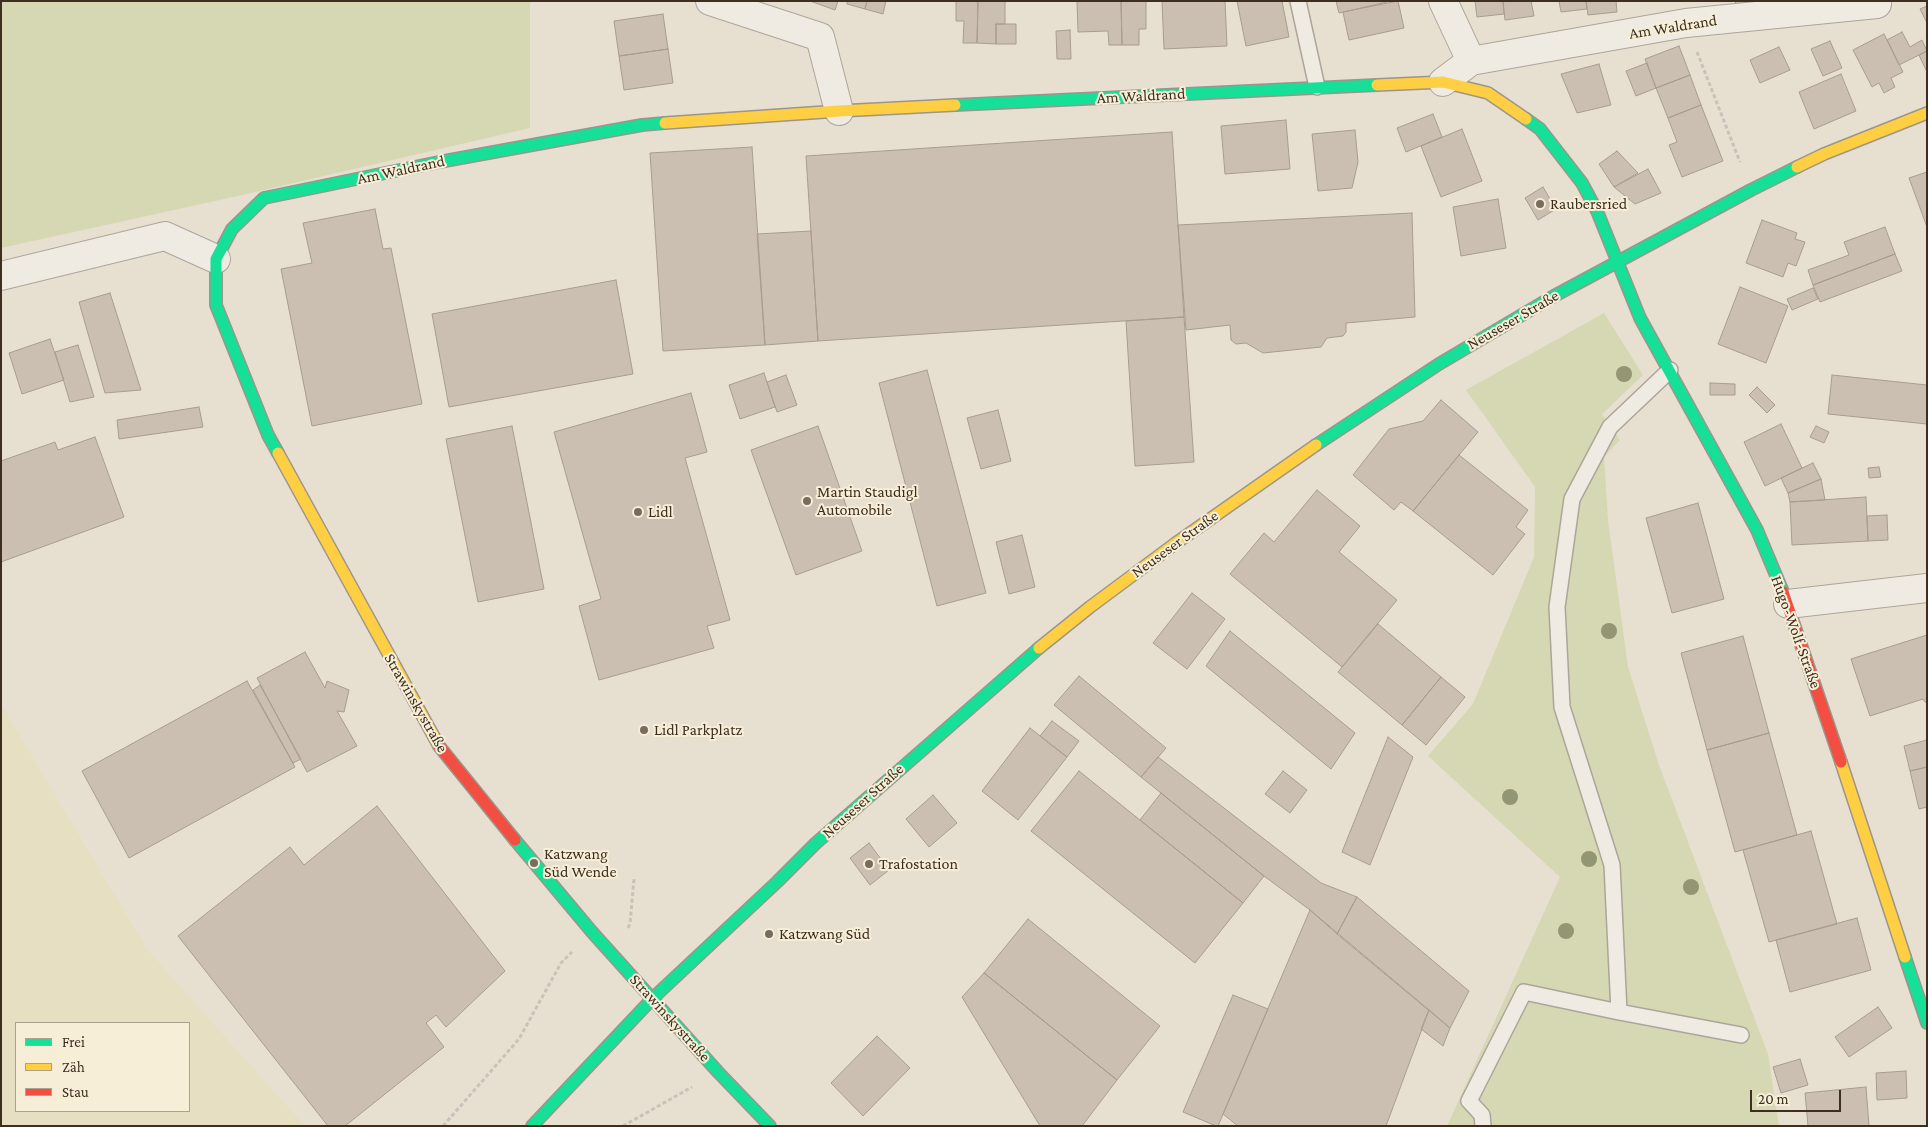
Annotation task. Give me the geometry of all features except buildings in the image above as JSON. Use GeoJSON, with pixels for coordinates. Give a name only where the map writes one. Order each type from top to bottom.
{"type":"FeatureCollection","features":[{"type":"Feature","properties":{"kind":"street"},"geometry":{"type":"LineString","coordinates":[[710,1],[820,37],[839,111]]}},
{"type":"Feature","properties":{"kind":"street"},"geometry":{"type":"LineString","coordinates":[[1443,1],[1471,62]]}},
{"type":"Feature","properties":{"kind":"street","name":"Am Waldrand"},"geometry":{"type":"LineString","coordinates":[[1443,82],[1471,62],[1686,23],[1877,4]]}},
{"type":"Feature","properties":{"kind":"street","name":"Am Waldrand"},"geometry":{"type":"LineString","coordinates":[[216,260],[232,229],[264,198],[439,162],[642,125],[839,111],[1443,82],[1488,93],[1540,129],[1582,183],[1597,211],[1616,261]]}},
{"type":"Feature","properties":{"kind":"street","name":"Neuseser Straße"},"geometry":{"type":"LineString","coordinates":[[532,1126],[653,998],[816,843],[896,771],[978,699],[1090,607],[1237,499],[1365,412],[1486,336],[1616,261],[1824,154],[1927,113]]}},
{"type":"Feature","properties":{"kind":"street"},"geometry":{"type":"LineString","coordinates":[[1,276],[165,236],[216,260]]}},
{"type":"Feature","properties":{"kind":"street","name":"Strawinskystraße"},"geometry":{"type":"LineString","coordinates":[[216,260],[216,305],[268,435],[437,744],[592,932],[718,1072],[770,1126]]}},
{"type":"Feature","properties":{"kind":"street","name":"Hugo-Wolf-Straße"},"geometry":{"type":"LineString","coordinates":[[1616,261],[1640,318],[1756,530],[1788,604],[1927,1023]]}},
{"type":"Feature","properties":{"kind":"street"},"geometry":{"type":"LineString","coordinates":[[1788,604],[1927,588]]}},
{"type":"Feature","properties":{"kind":"lane"},"geometry":{"type":"LineString","coordinates":[[1298,1],[1317,87]]}},
{"type":"Feature","properties":{"kind":"lane"},"geometry":{"type":"LineString","coordinates":[[1619,1012],[1612,865],[1562,707],[1557,607],[1572,500],[1610,427],[1670,370]]}},
{"type":"Feature","properties":{"kind":"lane"},"geometry":{"type":"LineString","coordinates":[[1482,1126],[1482,1115],[1469,1101],[1524,992],[1741,1035]]}},
{"type":"Feature","properties":{"kind":"path"},"geometry":{"type":"LineString","coordinates":[[1686,23],[1751,190]]}},
{"type":"Feature","properties":{"kind":"path"},"geometry":{"type":"LineString","coordinates":[[613,954],[630,924],[634,879]]}},
{"type":"Feature","properties":{"kind":"path"},"geometry":{"type":"LineString","coordinates":[[443,1126],[519,1039],[561,963],[592,932]]}},
{"type":"Feature","properties":{"kind":"path"},"geometry":{"type":"LineString","coordinates":[[623,1126],[718,1072]]}},
{"type":"Feature","properties":{"kind":"shaded area"},"geometry":{"type":"Polygon","coordinates":[[[1,704],[147,949],[305,1126],[1,1126],[1,704]]]}},
{"type":"Feature","properties":{"kind":"green space"},"geometry":{"type":"Polygon","coordinates":[[[1,1],[530,1],[530,128],[238,196],[1,248],[1,1]]]}},
{"type":"Feature","properties":{"kind":"green space"},"geometry":{"type":"Polygon","coordinates":[[[1604,313],[1643,375],[1602,414],[1620,440],[1604,457],[1608,520],[1628,667],[1659,765],[1768,1054],[1779,1126],[1447,1126],[1560,877],[1428,756],[1473,704],[1534,557],[1535,487],[1466,390],[1604,313]]]}},
{"type":"Feature","properties":{"kind":"traffic: fast"},"geometry":{"type":"LineString","coordinates":[[955,105],[1377,85]]}},
{"type":"Feature","properties":{"kind":"traffic: fast"},"geometry":{"type":"LineString","coordinates":[[1526,119],[1540,129],[1582,183],[1597,211],[1640,318],[1757,530],[1783,592]]}},
{"type":"Feature","properties":{"kind":"traffic: fast"},"geometry":{"type":"LineString","coordinates":[[278,453],[268,435],[216,305],[216,259],[232,229],[264,198],[439,162],[642,125],[665,123]]}},
{"type":"Feature","properties":{"kind":"traffic: fast"},"geometry":{"type":"LineString","coordinates":[[1316,445],[1439,364],[1554,296],[1797,167]]}},
{"type":"Feature","properties":{"kind":"traffic: fast"},"geometry":{"type":"LineString","coordinates":[[532,1126],[653,998],[816,843],[1039,648]]}},
{"type":"Feature","properties":{"kind":"traffic: fast"},"geometry":{"type":"LineString","coordinates":[[515,840],[592,932],[718,1072],[770,1126]]}},
{"type":"Feature","properties":{"kind":"traffic: fast"},"geometry":{"type":"LineString","coordinates":[[1905,957],[1927,1023]]}},
{"type":"Feature","properties":{"kind":"traffic: slow"},"geometry":{"type":"LineString","coordinates":[[1377,85],[1443,82],[1488,93],[1526,119]]}},
{"type":"Feature","properties":{"kind":"traffic: slow"},"geometry":{"type":"LineString","coordinates":[[665,123],[955,105]]}},
{"type":"Feature","properties":{"kind":"traffic: slow"},"geometry":{"type":"LineString","coordinates":[[1797,167],[1824,154],[1927,113]]}},
{"type":"Feature","properties":{"kind":"traffic: slow"},"geometry":{"type":"LineString","coordinates":[[1039,648],[1090,607],[1176,543],[1316,445]]}},
{"type":"Feature","properties":{"kind":"traffic: slow"},"geometry":{"type":"LineString","coordinates":[[278,453],[439,746]]}},
{"type":"Feature","properties":{"kind":"traffic: slow"},"geometry":{"type":"LineString","coordinates":[[1841,762],[1905,957]]}},
{"type":"Feature","properties":{"kind":"traffic: jam"},"geometry":{"type":"LineString","coordinates":[[1783,592],[1841,762]]}},
{"type":"Feature","properties":{"kind":"traffic: jam"},"geometry":{"type":"LineString","coordinates":[[439,746],[515,840]]}},
{"type":"Feature","properties":{"kind":"place","name":"Raubersried"},"geometry":{"type":"Point","coordinates":[1540,204]}},
{"type":"Feature","properties":{"kind":"place","name":"Martin Staudigl Automobile"},"geometry":{"type":"Point","coordinates":[807,501]}},
{"type":"Feature","properties":{"kind":"place","name":"Lidl"},"geometry":{"type":"Point","coordinates":[638,512]}},
{"type":"Feature","properties":{"kind":"place","name":"Lidl Parkplatz"},"geometry":{"type":"Point","coordinates":[644,730]}},
{"type":"Feature","properties":{"kind":"place","name":"Katzwang Süd Wende"},"geometry":{"type":"Point","coordinates":[534,863]}},
{"type":"Feature","properties":{"kind":"place","name":"Trafostation"},"geometry":{"type":"Point","coordinates":[869,864]}},
{"type":"Feature","properties":{"kind":"place","name":"Katzwang Süd"},"geometry":{"type":"Point","coordinates":[769,934]}}]}
